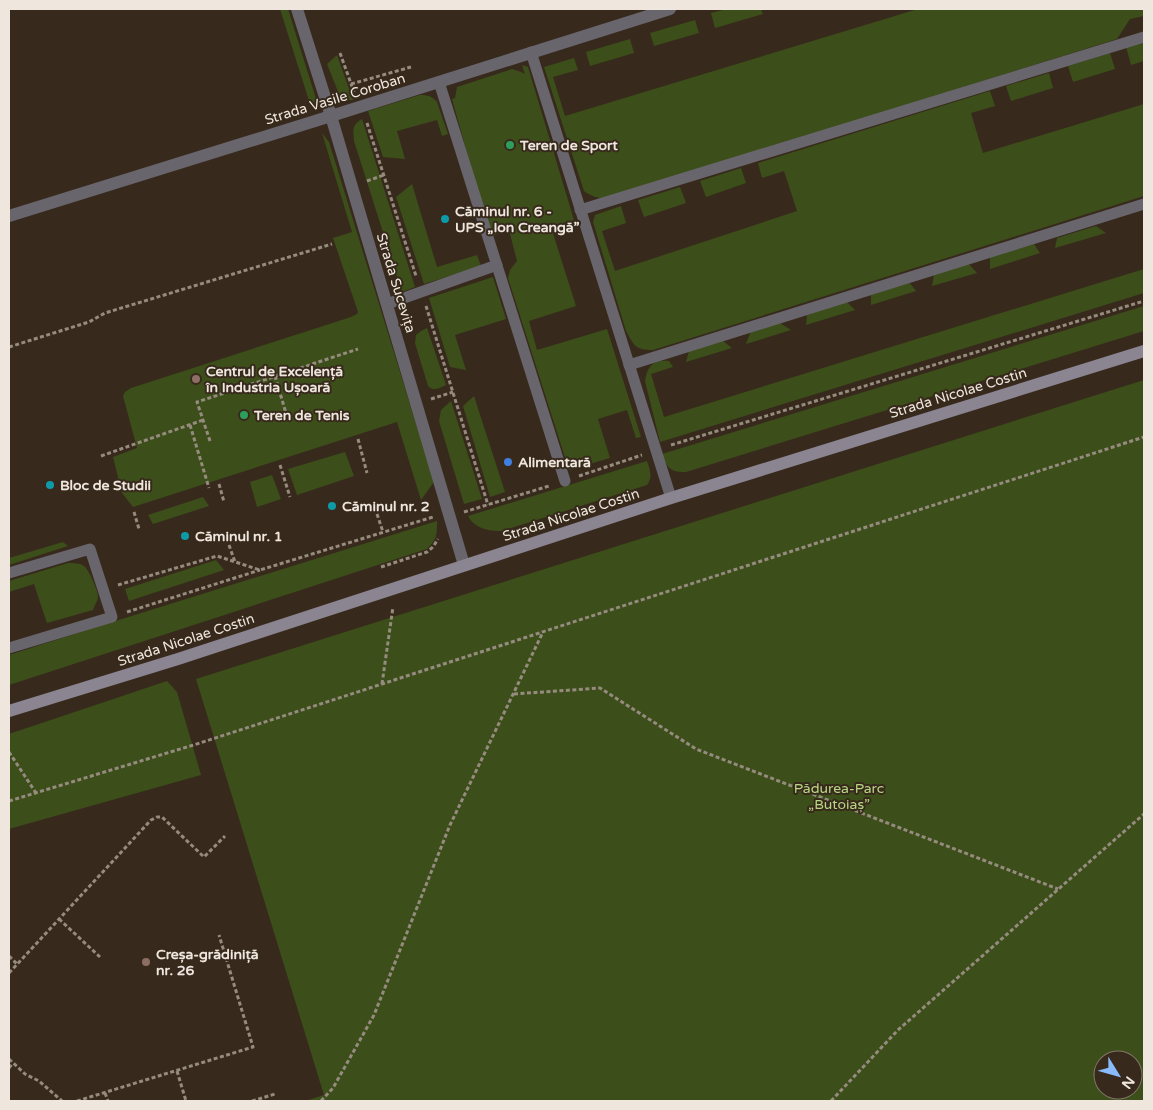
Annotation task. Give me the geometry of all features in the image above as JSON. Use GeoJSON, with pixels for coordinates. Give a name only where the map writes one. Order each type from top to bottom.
{"type":"FeatureCollection","features":[{"type":"Feature","properties":{"kind":"main road","name":"Strada Nicolae Costin"},"geometry":{"type":"LineString","coordinates":[[9,711],[178,659],[671,498],[1144,351]]}},
{"type":"Feature","properties":{"kind":"street","name":"Strada Sucevița"},"geometry":{"type":"LineString","coordinates":[[298,9],[464,566]]}},
{"type":"Feature","properties":{"kind":"street","name":"Strada Vasile Coroban"},"geometry":{"type":"LineString","coordinates":[[9,216],[670,9]]}},
{"type":"Feature","properties":{"kind":"lane"},"geometry":{"type":"LineString","coordinates":[[580,210],[1144,37]]}},
{"type":"Feature","properties":{"kind":"lane"},"geometry":{"type":"LineString","coordinates":[[530,52],[671,498]]}},
{"type":"Feature","properties":{"kind":"lane"},"geometry":{"type":"LineString","coordinates":[[439,82],[565,481]]}},
{"type":"Feature","properties":{"kind":"lane"},"geometry":{"type":"LineString","coordinates":[[629,365],[1144,204]]}},
{"type":"Feature","properties":{"kind":"lane"},"geometry":{"type":"LineString","coordinates":[[387,304],[497,265]]}},
{"type":"Feature","properties":{"kind":"lane"},"geometry":{"type":"LineString","coordinates":[[9,573],[90,549],[112,617],[9,648]]}},
{"type":"Feature","properties":{"kind":"path"},"geometry":{"type":"LineString","coordinates":[[352,84],[411,67]]}},
{"type":"Feature","properties":{"kind":"path"},"geometry":{"type":"LineString","coordinates":[[9,347],[89,322],[105,313],[332,244]]}},
{"type":"Feature","properties":{"kind":"path"},"geometry":{"type":"LineString","coordinates":[[112,617],[383,532],[565,481],[656,450],[1144,301]]}},
{"type":"Feature","properties":{"kind":"path"},"geometry":{"type":"LineString","coordinates":[[210,441],[197,402],[358,349]]}},
{"type":"Feature","properties":{"kind":"path"},"geometry":{"type":"LineString","coordinates":[[275,376],[288,420]]}},
{"type":"Feature","properties":{"kind":"path"},"geometry":{"type":"LineString","coordinates":[[101,456],[203,420]]}},
{"type":"Feature","properties":{"kind":"path"},"geometry":{"type":"LineString","coordinates":[[190,425],[209,488]]}},
{"type":"Feature","properties":{"kind":"path"},"geometry":{"type":"LineString","coordinates":[[9,801],[200,743],[1144,437]]}},
{"type":"Feature","properties":{"kind":"path"},"geometry":{"type":"LineString","coordinates":[[358,439],[367,472]]}},
{"type":"Feature","properties":{"kind":"path"},"geometry":{"type":"LineString","coordinates":[[280,465],[290,497]]}},
{"type":"Feature","properties":{"kind":"path"},"geometry":{"type":"LineString","coordinates":[[219,484],[224,502]]}},
{"type":"Feature","properties":{"kind":"path"},"geometry":{"type":"LineString","coordinates":[[134,512],[139,529]]}},
{"type":"Feature","properties":{"kind":"path"},"geometry":{"type":"LineString","coordinates":[[377,514],[383,532]]}},
{"type":"Feature","properties":{"kind":"path"},"geometry":{"type":"LineString","coordinates":[[381,567],[427,552],[438,542],[440,536]]}},
{"type":"Feature","properties":{"kind":"path"},"geometry":{"type":"LineString","coordinates":[[229,545],[235,562]]}},
{"type":"Feature","properties":{"kind":"path"},"geometry":{"type":"LineString","coordinates":[[103,589],[216,556],[260,570]]}},
{"type":"Feature","properties":{"kind":"path"},"geometry":{"type":"LineString","coordinates":[[382,684],[393,607]]}},
{"type":"Feature","properties":{"kind":"path"},"geometry":{"type":"LineString","coordinates":[[322,1101],[333,1088],[374,1015],[450,825],[544,632]]}},
{"type":"Feature","properties":{"kind":"path"},"geometry":{"type":"LineString","coordinates":[[514,694],[600,688],[696,748],[1058,889]]}},
{"type":"Feature","properties":{"kind":"path"},"geometry":{"type":"LineString","coordinates":[[9,752],[36,793]]}},
{"type":"Feature","properties":{"kind":"path"},"geometry":{"type":"LineString","coordinates":[[831,1101],[898,1030],[1144,814]]}},
{"type":"Feature","properties":{"kind":"path"},"geometry":{"type":"LineString","coordinates":[[9,973],[151,820],[162,817],[204,857],[225,836]]}},
{"type":"Feature","properties":{"kind":"path"},"geometry":{"type":"LineString","coordinates":[[59,918],[100,957]]}},
{"type":"Feature","properties":{"kind":"path"},"geometry":{"type":"LineString","coordinates":[[77,1101],[253,1047],[219,935]]}},
{"type":"Feature","properties":{"kind":"path"},"geometry":{"type":"LineString","coordinates":[[9,956],[17,964]]}},
{"type":"Feature","properties":{"kind":"path"},"geometry":{"type":"LineString","coordinates":[[9,1059],[62,1101]]}},
{"type":"Feature","properties":{"kind":"path"},"geometry":{"type":"LineString","coordinates":[[9,1068],[13,1063]]}},
{"type":"Feature","properties":{"kind":"path"},"geometry":{"type":"LineString","coordinates":[[177,1070],[186,1101]]}},
{"type":"Feature","properties":{"kind":"path"},"geometry":{"type":"LineString","coordinates":[[105,1093],[108,1101]]}},
{"type":"Feature","properties":{"kind":"path"},"geometry":{"type":"LineString","coordinates":[[252,1101],[275,1094]]}},
{"type":"Feature","properties":{"kind":"green space"},"geometry":{"type":"Polygon","coordinates":[[[280,9],[288,9],[318,105],[311,107],[280,9]]]}},
{"type":"Feature","properties":{"kind":"green space"},"geometry":{"type":"Polygon","coordinates":[[[727,9],[761,9],[763,14],[715,28],[711,13],[727,9]]]}},
{"type":"Feature","properties":{"kind":"green space"},"geometry":{"type":"Polygon","coordinates":[[[918,9],[1144,9],[1144,16],[1130,19],[1117,39],[605,199],[594,197],[584,191],[544,67],[574,58],[578,70],[553,77],[565,116],[918,9]]]}},
{"type":"Feature","properties":{"kind":"green space"},"geometry":{"type":"Polygon","coordinates":[[[695,20],[699,33],[654,46],[650,33],[695,20]]]}},
{"type":"Feature","properties":{"kind":"green space"},"geometry":{"type":"Polygon","coordinates":[[[630,39],[634,53],[590,66],[586,52],[630,39]]]}},
{"type":"Feature","properties":{"kind":"green space"},"geometry":{"type":"Polygon","coordinates":[[[1144,43],[1144,61],[1131,65],[1126,47],[1144,43]]]}},
{"type":"Feature","properties":{"kind":"green space"},"geometry":{"type":"Polygon","coordinates":[[[1110,53],[1115,69],[1073,82],[1068,66],[1110,53]]]}},
{"type":"Feature","properties":{"kind":"green space"},"geometry":{"type":"Polygon","coordinates":[[[337,55],[353,100],[346,100],[339,94],[327,64],[337,55]]]}},
{"type":"Feature","properties":{"kind":"green space"},"geometry":{"type":"Polygon","coordinates":[[[522,65],[528,67],[574,220],[551,227],[576,306],[529,321],[537,350],[607,329],[641,437],[636,438],[627,410],[598,419],[610,458],[569,470],[508,278],[510,270],[517,261],[509,230],[491,236],[452,99],[455,98],[457,87],[512,69],[525,74],[522,65]]]}},
{"type":"Feature","properties":{"kind":"green space"},"geometry":{"type":"Polygon","coordinates":[[[1049,73],[1053,88],[1011,101],[1006,86],[1049,73]]]}},
{"type":"Feature","properties":{"kind":"green space"},"geometry":{"type":"Polygon","coordinates":[[[990,91],[995,106],[971,113],[983,153],[1144,104],[1144,196],[653,350],[639,348],[631,340],[626,331],[593,222],[595,215],[621,206],[626,223],[602,231],[615,271],[797,211],[784,171],[762,178],[758,163],[990,91]]]}},
{"type":"Feature","properties":{"kind":"green space"},"geometry":{"type":"Polygon","coordinates":[[[420,95],[430,96],[437,102],[448,134],[442,136],[437,120],[397,131],[405,159],[383,157],[368,111],[420,95]]]}},
{"type":"Feature","properties":{"kind":"green space"},"geometry":{"type":"Polygon","coordinates":[[[362,119],[415,287],[402,292],[354,141],[354,128],[356,123],[362,119]]]}},
{"type":"Feature","properties":{"kind":"green space"},"geometry":{"type":"Polygon","coordinates":[[[322,133],[329,142],[434,482],[421,500],[397,422],[133,507],[122,493],[113,457],[137,448],[123,396],[125,392],[131,388],[357,314],[358,312],[333,238],[352,232],[322,133]]]}},
{"type":"Feature","properties":{"kind":"green space"},"geometry":{"type":"Polygon","coordinates":[[[741,168],[746,183],[706,197],[700,181],[741,168]]]}},
{"type":"Feature","properties":{"kind":"green space"},"geometry":{"type":"Polygon","coordinates":[[[412,184],[437,267],[477,255],[481,266],[424,284],[396,197],[412,184]]]}},
{"type":"Feature","properties":{"kind":"green space"},"geometry":{"type":"Polygon","coordinates":[[[680,187],[686,203],[644,217],[638,200],[680,187]]]}},
{"type":"Feature","properties":{"kind":"green space"},"geometry":{"type":"Polygon","coordinates":[[[1096,226],[1106,233],[1055,248],[1057,238],[1096,226]]]}},
{"type":"Feature","properties":{"kind":"green space"},"geometry":{"type":"Polygon","coordinates":[[[1034,244],[1040,253],[990,269],[990,257],[1034,244]]]}},
{"type":"Feature","properties":{"kind":"green space"},"geometry":{"type":"Polygon","coordinates":[[[968,263],[977,273],[932,286],[934,275],[968,263]]]}},
{"type":"Feature","properties":{"kind":"green space"},"geometry":{"type":"Polygon","coordinates":[[[1144,269],[1144,293],[660,442],[645,381],[649,368],[659,361],[669,361],[673,367],[651,374],[664,417],[1144,269]]]}},
{"type":"Feature","properties":{"kind":"green space"},"geometry":{"type":"Polygon","coordinates":[[[493,277],[506,319],[455,335],[466,370],[450,367],[429,298],[493,277]]]}},
{"type":"Feature","properties":{"kind":"green space"},"geometry":{"type":"Polygon","coordinates":[[[909,282],[916,291],[871,305],[871,295],[909,282]]]}},
{"type":"Feature","properties":{"kind":"green space"},"geometry":{"type":"Polygon","coordinates":[[[847,302],[855,310],[806,325],[807,315],[847,302]]]}},
{"type":"Feature","properties":{"kind":"green space"},"geometry":{"type":"Polygon","coordinates":[[[1144,306],[1144,331],[686,472],[677,472],[670,469],[662,454],[1144,306]]]}},
{"type":"Feature","properties":{"kind":"green space"},"geometry":{"type":"Polygon","coordinates":[[[780,323],[791,330],[746,344],[751,331],[780,323]]]}},
{"type":"Feature","properties":{"kind":"green space"},"geometry":{"type":"Polygon","coordinates":[[[427,328],[446,385],[437,389],[432,389],[428,386],[415,343],[416,335],[427,328]]]}},
{"type":"Feature","properties":{"kind":"green space"},"geometry":{"type":"Polygon","coordinates":[[[723,341],[732,348],[686,362],[689,351],[723,341]]]}},
{"type":"Feature","properties":{"kind":"green space","name":"Pădurea-Parc „Butoiaș”"},"geometry":{"type":"Polygon","coordinates":[[[1144,380],[1144,1101],[305,1101],[324,1095],[196,679],[1144,380]]]}},
{"type":"Feature","properties":{"kind":"green space"},"geometry":{"type":"Polygon","coordinates":[[[474,396],[505,492],[490,497],[463,406],[474,396]]]}},
{"type":"Feature","properties":{"kind":"green space"},"geometry":{"type":"Polygon","coordinates":[[[451,401],[482,499],[464,504],[439,421],[441,410],[451,401]]]}},
{"type":"Feature","properties":{"kind":"green space"},"geometry":{"type":"Polygon","coordinates":[[[345,452],[354,476],[297,495],[288,469],[345,452]]]}},
{"type":"Feature","properties":{"kind":"green space"},"geometry":{"type":"Polygon","coordinates":[[[647,461],[650,476],[647,485],[502,531],[487,530],[474,524],[468,516],[647,461]]]}},
{"type":"Feature","properties":{"kind":"green space"},"geometry":{"type":"Polygon","coordinates":[[[272,475],[281,499],[257,507],[250,482],[272,475]]]}},
{"type":"Feature","properties":{"kind":"green space"},"geometry":{"type":"Polygon","coordinates":[[[203,497],[209,506],[153,524],[148,515],[203,497]]]}},
{"type":"Feature","properties":{"kind":"green space"},"geometry":{"type":"Polygon","coordinates":[[[437,521],[436,536],[427,549],[9,685],[9,655],[437,521]]]}},
{"type":"Feature","properties":{"kind":"green space"},"geometry":{"type":"Polygon","coordinates":[[[63,542],[68,546],[9,565],[9,558],[63,542]]]}},
{"type":"Feature","properties":{"kind":"green space"},"geometry":{"type":"Polygon","coordinates":[[[216,560],[224,570],[129,601],[125,589],[216,560]]]}},
{"type":"Feature","properties":{"kind":"green space"},"geometry":{"type":"Polygon","coordinates":[[[68,563],[82,565],[91,576],[98,595],[93,610],[47,623],[34,584],[9,592],[9,581],[68,563]]]}},
{"type":"Feature","properties":{"kind":"green space"},"geometry":{"type":"Polygon","coordinates":[[[167,681],[177,692],[201,775],[9,829],[9,734],[167,681]]]}},
{"type":"Feature","properties":{"kind":"place","name":"Teren de Sport"},"geometry":{"type":"Point","coordinates":[510,145]}},
{"type":"Feature","properties":{"kind":"place","name":"Căminul nr. 6 - UPS „Ion Creangă”"},"geometry":{"type":"Point","coordinates":[445,219]}},
{"type":"Feature","properties":{"kind":"place","name":"Centrul de Excelență în Industria Ușoară"},"geometry":{"type":"Point","coordinates":[196,379]}},
{"type":"Feature","properties":{"kind":"place","name":"Teren de Tenis"},"geometry":{"type":"Point","coordinates":[244,415]}},
{"type":"Feature","properties":{"kind":"place","name":"Alimentară"},"geometry":{"type":"Point","coordinates":[508,462]}},
{"type":"Feature","properties":{"kind":"place","name":"Bloc de Studii"},"geometry":{"type":"Point","coordinates":[50,485]}},
{"type":"Feature","properties":{"kind":"place","name":"Căminul nr. 2"},"geometry":{"type":"Point","coordinates":[332,506]}},
{"type":"Feature","properties":{"kind":"place","name":"Căminul nr. 1"},"geometry":{"type":"Point","coordinates":[185,536]}},
{"type":"Feature","properties":{"kind":"place","name":"Creșa-grădiniță nr. 26"},"geometry":{"type":"Point","coordinates":[146,962]}}]}
